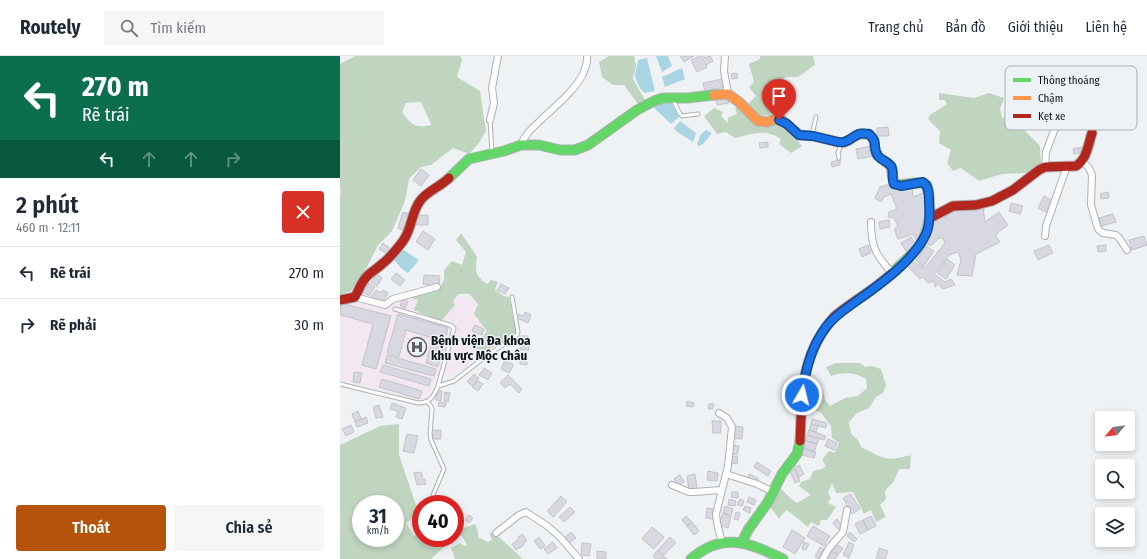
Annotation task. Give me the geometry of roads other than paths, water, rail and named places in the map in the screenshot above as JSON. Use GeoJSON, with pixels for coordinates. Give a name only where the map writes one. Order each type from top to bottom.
{"type":"FeatureCollection","features":[{"type":"Feature","properties":{"kind":"main road"},"geometry":{"type":"LineString","coordinates":[[340,300],[355,297],[363,281],[368,275],[382,265],[403,241],[407,235],[413,214],[420,201],[427,194],[443,184],[469,159],[504,151],[521,145],[539,144],[560,150],[575,150],[588,145],[646,105],[663,98],[728,94],[739,102],[758,121],[767,122],[771,120],[779,120],[787,124],[799,135],[812,136],[842,143],[859,134],[869,134],[875,141],[876,152],[879,158],[889,163],[892,168],[892,181],[894,184],[901,186],[921,182],[927,185],[929,193],[930,218],[926,234],[917,249],[881,284],[834,317],[815,343],[805,373],[802,395],[800,445],[794,458],[782,474],[763,511],[748,530],[742,542]]}},
{"type":"Feature","properties":{"kind":"main road"},"geometry":{"type":"LineString","coordinates":[[930,218],[953,206],[976,205],[992,201],[1013,190],[1045,167],[1076,166],[1083,162],[1092,133]]}},
{"type":"Feature","properties":{"kind":"main road"},"geometry":{"type":"LineString","coordinates":[[691,559],[711,547],[730,541],[742,542],[783,559]]}},
{"type":"Feature","properties":{"kind":"street"},"geometry":{"type":"LineString","coordinates":[[490,120],[494,103],[492,88],[498,56]]}},
{"type":"Feature","properties":{"kind":"street"},"geometry":{"type":"LineString","coordinates":[[521,145],[523,138],[527,133],[574,87],[585,68],[588,60],[587,56]]}},
{"type":"Feature","properties":{"kind":"street"},"geometry":{"type":"LineString","coordinates":[[725,56],[724,71],[728,94]]}},
{"type":"Feature","properties":{"kind":"street"},"geometry":{"type":"LineString","coordinates":[[1045,167],[1046,152],[1054,130]]}},
{"type":"Feature","properties":{"kind":"street"},"geometry":{"type":"LineString","coordinates":[[1083,162],[1089,168],[1092,175],[1091,205],[1098,229],[1103,233],[1116,235],[1127,250]]}},
{"type":"Feature","properties":{"kind":"street"},"geometry":{"type":"LineString","coordinates":[[1045,236],[1046,226],[1067,166]]}},
{"type":"Feature","properties":{"kind":"street"},"geometry":{"type":"LineString","coordinates":[[871,222],[871,237],[875,250],[892,273]]}},
{"type":"Feature","properties":{"kind":"street"},"geometry":{"type":"LineString","coordinates":[[355,297],[385,305],[393,299],[437,287]]}},
{"type":"Feature","properties":{"kind":"street"},"geometry":{"type":"LineString","coordinates":[[719,413],[727,418],[732,427],[728,466],[716,519],[722,543]]}},
{"type":"Feature","properties":{"kind":"street"},"geometry":{"type":"LineString","coordinates":[[726,474],[757,484],[773,492]]}},
{"type":"Feature","properties":{"kind":"street"},"geometry":{"type":"LineString","coordinates":[[672,485],[689,492],[722,490]]}},
{"type":"Feature","properties":{"kind":"street"},"geometry":{"type":"LineString","coordinates":[[823,559],[844,532],[848,510]]}},
{"type":"Feature","properties":{"kind":"street"},"geometry":{"type":"LineString","coordinates":[[496,533],[519,515],[526,512],[546,525],[559,536],[579,559]]}},
{"type":"Feature","properties":{"kind":"lane"},"geometry":{"type":"LineString","coordinates":[[672,98],[682,116],[698,114]]}},
{"type":"Feature","properties":{"kind":"lane"},"geometry":{"type":"LineString","coordinates":[[812,136],[816,117]]}},
{"type":"Feature","properties":{"kind":"lane"},"geometry":{"type":"LineString","coordinates":[[490,120],[492,153]]}},
{"type":"Feature","properties":{"kind":"lane"},"geometry":{"type":"LineString","coordinates":[[839,158],[838,153],[842,143]]}},
{"type":"Feature","properties":{"kind":"lane"},"geometry":{"type":"LineString","coordinates":[[438,386],[454,381],[517,335],[518,332],[512,297]]}},
{"type":"Feature","properties":{"kind":"lane"},"geometry":{"type":"LineString","coordinates":[[340,384],[418,403],[433,397],[438,386],[454,328],[450,325],[395,308]]}},
{"type":"Feature","properties":{"kind":"lane"},"geometry":{"type":"LineString","coordinates":[[426,401],[432,409],[431,440],[444,469],[433,495]]}},
{"type":"Feature","properties":{"kind":"water"},"geometry":{"type":"Polygon","coordinates":[[[656,56],[668,56],[672,66],[662,72],[656,56]]]}},
{"type":"Feature","properties":{"kind":"water"},"geometry":{"type":"Polygon","coordinates":[[[647,58],[655,91],[645,93],[636,81],[635,76],[638,60],[647,58]]]}},
{"type":"Feature","properties":{"kind":"water"},"geometry":{"type":"Polygon","coordinates":[[[682,68],[685,79],[665,87],[662,77],[682,68]]]}},
{"type":"Feature","properties":{"kind":"water"},"geometry":{"type":"Polygon","coordinates":[[[664,102],[671,102],[679,117],[671,124],[653,107],[664,102]]]}},
{"type":"Feature","properties":{"kind":"water"},"geometry":{"type":"Polygon","coordinates":[[[680,121],[696,133],[693,142],[676,131],[674,128],[680,121]]]}},
{"type":"Feature","properties":{"kind":"water"},"geometry":{"type":"Polygon","coordinates":[[[706,130],[712,133],[703,144],[699,146],[697,144],[701,134],[706,130]]]}},
{"type":"Feature","properties":{"kind":"water"},"geometry":{"type":"Polygon","coordinates":[[[402,249],[419,260],[408,273],[394,260],[402,249]]]}},
{"type":"Feature","properties":{"kind":"place","name":"Bệnh viện Đa khoa khu vực Mộc Châu"},"geometry":{"type":"Point","coordinates":[417,347]}}]}
